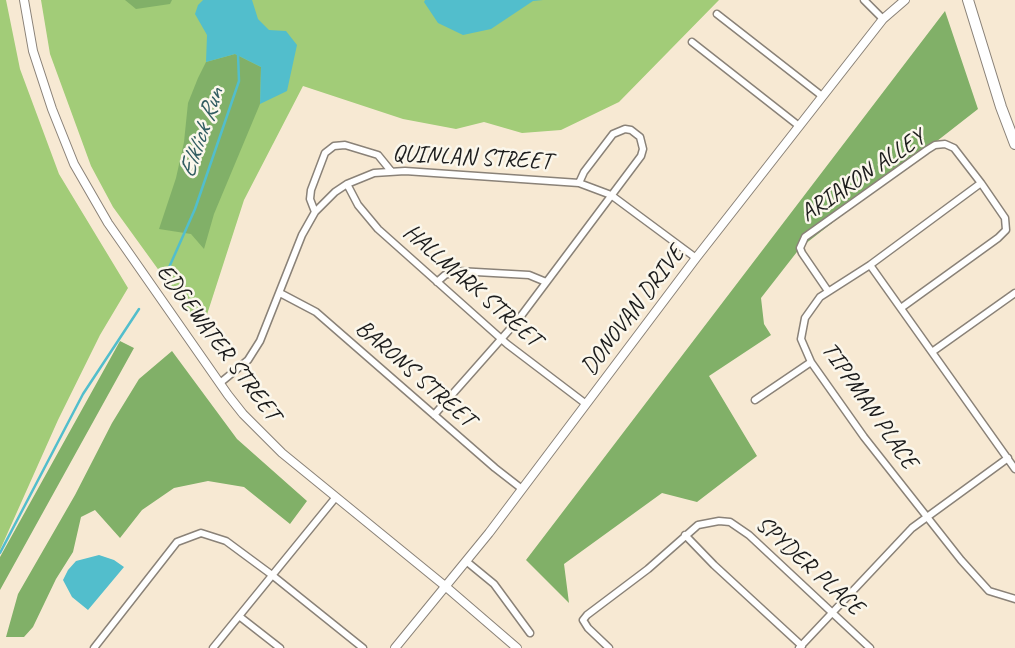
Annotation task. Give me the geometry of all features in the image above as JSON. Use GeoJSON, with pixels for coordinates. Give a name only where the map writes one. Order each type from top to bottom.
{"type":"FeatureCollection","features":[{"type":"Feature","properties":{"kind":"main road"},"geometry":{"type":"LineString","coordinates":[[968,0],[1001,107],[1015,144]]}},
{"type":"Feature","properties":{"kind":"street","name":"EDGEWATER STREET"},"geometry":{"type":"LineString","coordinates":[[24,0],[33,51],[52,109],[74,164],[108,223],[243,414],[264,436],[517,648]]}},
{"type":"Feature","properties":{"kind":"street"},"geometry":{"type":"LineString","coordinates":[[864,0],[883,19]]}},
{"type":"Feature","properties":{"kind":"street","name":"DONOVAN DRIVE"},"geometry":{"type":"LineString","coordinates":[[395,648],[522,489],[696,258],[822,96],[883,19],[905,0]]}},
{"type":"Feature","properties":{"kind":"street"},"geometry":{"type":"LineString","coordinates":[[717,14],[822,96]]}},
{"type":"Feature","properties":{"kind":"street"},"geometry":{"type":"LineString","coordinates":[[692,42],[799,126]]}},
{"type":"Feature","properties":{"kind":"street"},"geometry":{"type":"LineString","coordinates":[[434,415],[502,338],[611,195],[643,151],[640,137],[630,130],[619,130],[613,134],[584,172],[579,183]]}},
{"type":"Feature","properties":{"kind":"street","name":"ARIAKON ALLEY"},"geometry":{"type":"LineString","coordinates":[[828,292],[802,253],[800,248],[805,237],[927,150],[935,145],[945,144],[954,148],[981,183],[1005,218],[1006,230],[998,238],[901,308]]}},
{"type":"Feature","properties":{"kind":"street"},"geometry":{"type":"LineString","coordinates":[[315,212],[310,200],[311,190],[325,153],[334,146],[346,145],[378,155],[391,171]]}},
{"type":"Feature","properties":{"kind":"street","name":"QUINLAN STREET"},"geometry":{"type":"LineString","coordinates":[[220,383],[237,370],[257,346],[302,235],[315,212],[329,197],[347,184],[374,173],[391,171],[579,183],[611,195],[696,258]]}},
{"type":"Feature","properties":{"kind":"street","name":"TIPPMAN PLACE"},"geometry":{"type":"LineString","coordinates":[[981,183],[870,265],[828,292],[812,305],[802,328],[801,339],[811,362],[864,437],[984,588],[1000,596],[1015,599]]}},
{"type":"Feature","properties":{"kind":"street","name":"HALLMARK STREET"},"geometry":{"type":"LineString","coordinates":[[347,184],[358,204],[378,229],[502,338],[586,404]]}},
{"type":"Feature","properties":{"kind":"street"},"geometry":{"type":"LineString","coordinates":[[870,265],[1015,469]]}},
{"type":"Feature","properties":{"kind":"street"},"geometry":{"type":"LineString","coordinates":[[437,282],[444,275],[458,271],[529,275],[546,282]]}},
{"type":"Feature","properties":{"kind":"street","name":"BARONS STREET"},"geometry":{"type":"LineString","coordinates":[[280,293],[316,312],[522,489]]}},
{"type":"Feature","properties":{"kind":"street"},"geometry":{"type":"LineString","coordinates":[[932,352],[1015,293]]}},
{"type":"Feature","properties":{"kind":"street"},"geometry":{"type":"LineString","coordinates":[[755,400],[811,362]]}},
{"type":"Feature","properties":{"kind":"street"},"geometry":{"type":"LineString","coordinates":[[685,535],[801,647],[912,528],[1008,458]]}},
{"type":"Feature","properties":{"kind":"street"},"geometry":{"type":"LineString","coordinates":[[213,648],[336,497]]}},
{"type":"Feature","properties":{"kind":"street","name":"SPYDER PLACE"},"geometry":{"type":"LineString","coordinates":[[609,648],[588,628],[583,620],[587,614],[648,569],[685,535],[705,522],[730,522],[749,535],[870,648]]}},
{"type":"Feature","properties":{"kind":"street"},"geometry":{"type":"LineString","coordinates":[[94,648],[177,542],[201,533],[226,541],[272,575],[363,648]]}},
{"type":"Feature","properties":{"kind":"street"},"geometry":{"type":"LineString","coordinates":[[466,561],[494,584],[530,633]]}},
{"type":"Feature","properties":{"kind":"street"},"geometry":{"type":"LineString","coordinates":[[239,616],[280,648]]}},
{"type":"Feature","properties":{"kind":"green space"},"geometry":{"type":"Polygon","coordinates":[[[0,0],[6,0],[20,69],[59,174],[128,288],[100,335],[58,420],[0,550],[0,0]]]}},
{"type":"Feature","properties":{"kind":"green space"},"geometry":{"type":"Polygon","coordinates":[[[41,0],[719,0],[619,102],[561,130],[522,133],[484,122],[456,129],[403,119],[303,86],[244,200],[202,330],[113,207],[91,166],[50,54],[41,0]]]}},
{"type":"Feature","properties":{"kind":"green space"},"geometry":{"type":"Polygon","coordinates":[[[125,0],[172,0],[170,4],[136,9],[125,0]]]}},
{"type":"Feature","properties":{"kind":"green space"},"geometry":{"type":"Polygon","coordinates":[[[945,11],[978,109],[800,248],[761,298],[764,324],[771,335],[709,376],[757,456],[697,502],[662,493],[564,564],[569,603],[526,560],[945,11]]]}},
{"type":"Feature","properties":{"kind":"green space"},"geometry":{"type":"Polygon","coordinates":[[[235,54],[261,67],[260,104],[214,214],[204,249],[191,234],[159,229],[176,178],[184,142],[188,103],[198,78],[206,62],[235,54]]]}},
{"type":"Feature","properties":{"kind":"green space"},"geometry":{"type":"Polygon","coordinates":[[[120,341],[134,348],[0,590],[0,557],[120,341]]]}},
{"type":"Feature","properties":{"kind":"green space"},"geometry":{"type":"Polygon","coordinates":[[[172,351],[237,439],[307,501],[290,524],[244,487],[208,481],[174,488],[142,510],[120,538],[95,510],[81,517],[73,552],[56,579],[33,627],[24,637],[6,637],[18,594],[75,495],[112,423],[139,379],[172,351]]]}},
{"type":"Feature","properties":{"kind":"water"},"geometry":{"type":"Polygon","coordinates":[[[203,0],[252,0],[258,19],[269,30],[286,31],[297,45],[287,91],[260,104],[261,67],[235,54],[206,62],[207,35],[195,14],[198,5],[203,0]]]}},
{"type":"Feature","properties":{"kind":"water"},"geometry":{"type":"Polygon","coordinates":[[[425,0],[543,0],[533,1],[491,29],[463,35],[438,23],[424,2],[425,0]]]}},
{"type":"Feature","properties":{"kind":"water"},"geometry":{"type":"Polygon","coordinates":[[[99,555],[114,560],[124,567],[88,610],[72,597],[63,580],[68,570],[76,561],[99,555]]]}},
{"type":"Feature","properties":{"kind":"waterway","name":"Elklick Run"},"geometry":{"type":"LineString","coordinates":[[167,272],[195,209],[239,81],[238,54]]}},
{"type":"Feature","properties":{"kind":"waterway","name":"Elklick Run"},"geometry":{"type":"LineString","coordinates":[[0,553],[83,394],[139,309]]}}]}
